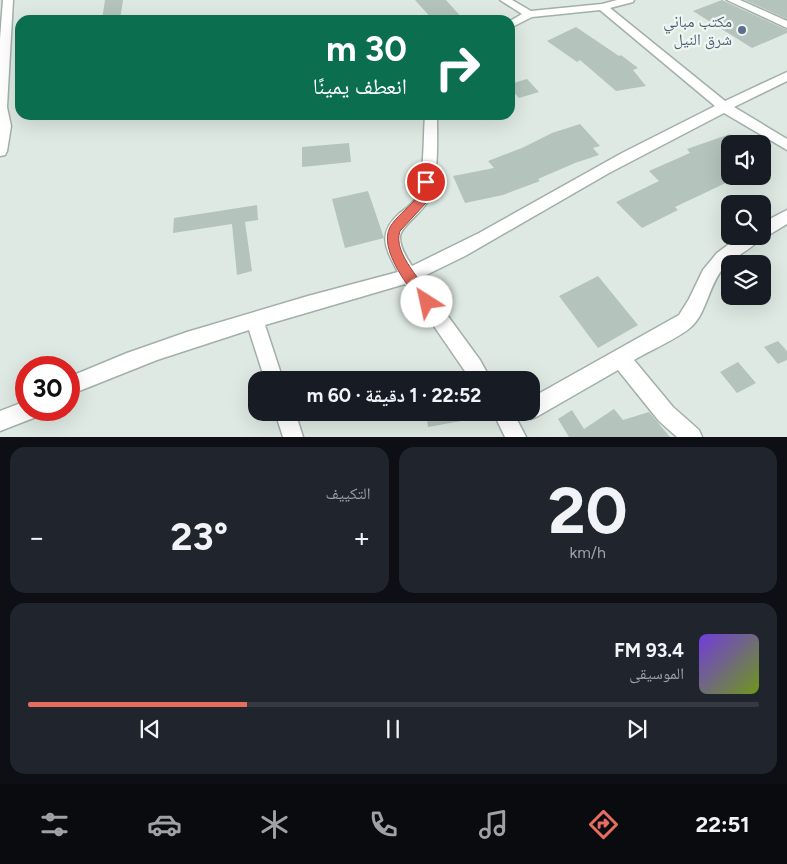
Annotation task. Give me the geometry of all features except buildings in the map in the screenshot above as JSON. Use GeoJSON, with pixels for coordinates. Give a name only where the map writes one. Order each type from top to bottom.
{"type":"FeatureCollection","features":[{"type":"Feature","properties":{"kind":"street"},"geometry":{"type":"LineString","coordinates":[[0,151],[5,126],[1,107],[8,0]]}},
{"type":"Feature","properties":{"kind":"street"},"geometry":{"type":"LineString","coordinates":[[505,0],[529,14]]}},
{"type":"Feature","properties":{"kind":"street"},"geometry":{"type":"LineString","coordinates":[[515,22],[529,14],[602,7],[629,0]]}},
{"type":"Feature","properties":{"kind":"street"},"geometry":{"type":"LineString","coordinates":[[732,0],[787,26]]}},
{"type":"Feature","properties":{"kind":"street"},"geometry":{"type":"LineString","coordinates":[[602,7],[724,107],[787,145]]}},
{"type":"Feature","properties":{"kind":"street"},"geometry":{"type":"LineString","coordinates":[[80,381],[105,369],[255,321],[409,276],[473,243],[605,168],[787,76]]}},
{"type":"Feature","properties":{"kind":"street"},"geometry":{"type":"LineString","coordinates":[[432,120],[426,182],[422,200],[395,229],[392,237],[394,250],[409,276],[476,371]]}},
{"type":"Feature","properties":{"kind":"street"},"geometry":{"type":"LineString","coordinates":[[771,226],[787,216]]}},
{"type":"Feature","properties":{"kind":"street"},"geometry":{"type":"LineString","coordinates":[[540,404],[685,321],[693,312],[716,264],[742,245]]}},
{"type":"Feature","properties":{"kind":"street"},"geometry":{"type":"LineString","coordinates":[[255,321],[271,371]]}},
{"type":"Feature","properties":{"kind":"street"},"geometry":{"type":"LineString","coordinates":[[620,358],[666,414],[692,436]]}},
{"type":"Feature","properties":{"kind":"street"},"geometry":{"type":"LineString","coordinates":[[0,421],[15,415]]}},
{"type":"Feature","properties":{"kind":"street"},"geometry":{"type":"LineString","coordinates":[[288,421],[293,436]]}},
{"type":"Feature","properties":{"kind":"place","name":"مكتب مباني شرق النيل"},"geometry":{"type":"Point","coordinates":[742,30]}},
{"type":"Feature","properties":{"kind":"route"},"geometry":{"type":"LineString","coordinates":[[426,182],[422,200],[395,229],[392,237],[394,250],[427,302]]}}]}
